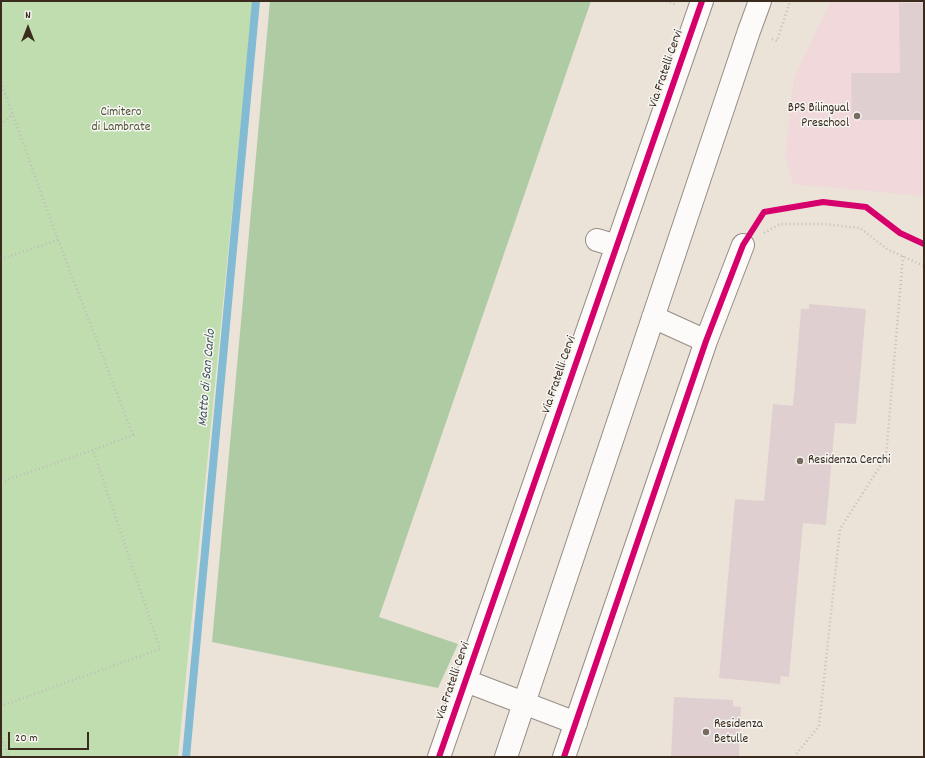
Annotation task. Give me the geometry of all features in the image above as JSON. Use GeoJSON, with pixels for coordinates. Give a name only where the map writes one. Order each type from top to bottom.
{"type":"FeatureCollection","features":[{"type":"Feature","properties":{"kind":"street","name":"Via Fratelli Cervi"},"geometry":{"type":"LineString","coordinates":[[439,757],[466,681],[607,243],[702,1]]}},
{"type":"Feature","properties":{"kind":"street"},"geometry":{"type":"LineString","coordinates":[[506,757],[760,1]]}},
{"type":"Feature","properties":{"kind":"street"},"geometry":{"type":"LineString","coordinates":[[564,757],[706,341],[743,245]]}},
{"type":"Feature","properties":{"kind":"street"},"geometry":{"type":"LineString","coordinates":[[653,317],[706,341]]}},
{"type":"Feature","properties":{"kind":"street","name":"Via Fratelli Cervi"},"geometry":{"type":"LineString","coordinates":[[466,681],[576,723]]}},
{"type":"Feature","properties":{"kind":"path"},"geometry":{"type":"LineString","coordinates":[[1,82],[58,240],[133,435],[1,482]]}},
{"type":"Feature","properties":{"kind":"path"},"geometry":{"type":"LineString","coordinates":[[1,125],[12,113]]}},
{"type":"Feature","properties":{"kind":"path"},"geometry":{"type":"LineString","coordinates":[[743,245],[780,224],[825,224],[860,228],[887,249],[924,266]]}},
{"type":"Feature","properties":{"kind":"path"},"geometry":{"type":"LineString","coordinates":[[1,259],[58,240]]}},
{"type":"Feature","properties":{"kind":"path"},"geometry":{"type":"LineString","coordinates":[[794,757],[819,726],[840,529],[886,457],[903,256]]}},
{"type":"Feature","properties":{"kind":"path"},"geometry":{"type":"LineString","coordinates":[[1,702],[2,706],[160,649],[93,450]]}},
{"type":"Feature","properties":{"kind":"path"},"geometry":{"type":"LineString","coordinates":[[1,738],[10,757]]}},
{"type":"Feature","properties":{"kind":"shaded area","name":"BPS Bilingual Preschool"},"geometry":{"type":"Polygon","coordinates":[[[831,1],[924,1],[924,196],[793,184],[785,155],[794,77],[831,1]]]}},
{"type":"Feature","properties":{"kind":"green space","name":"Cimitero di Lambrate"},"geometry":{"type":"Polygon","coordinates":[[[1,1],[253,1],[178,757],[1,757],[1,1]]]}},
{"type":"Feature","properties":{"kind":"green space"},"geometry":{"type":"Polygon","coordinates":[[[270,1],[591,1],[379,617],[458,644],[438,688],[212,642],[270,1]]]}},
{"type":"Feature","properties":{"kind":"building"},"geometry":{"type":"Polygon","coordinates":[[[899,3],[924,3],[924,120],[852,120],[851,73],[900,73],[899,3]]]}},
{"type":"Feature","properties":{"kind":"building","name":"Residenza Cerchi"},"geometry":{"type":"Polygon","coordinates":[[[809,304],[866,309],[856,424],[835,423],[826,525],[803,523],[789,677],[781,676],[780,684],[719,678],[735,499],[764,501],[773,404],[793,406],[801,309],[809,309],[809,304]]]}},
{"type":"Feature","properties":{"kind":"building","name":"Residenza Betulle"},"geometry":{"type":"Polygon","coordinates":[[[674,697],[733,700],[733,706],[741,707],[739,757],[671,757],[674,697]]]}},
{"type":"Feature","properties":{"kind":"waterway","name":"Matto di San Carlo"},"geometry":{"type":"LineString","coordinates":[[186,757],[256,1]]}},
{"type":"Feature","properties":{"kind":"cycle path"},"geometry":{"type":"LineString","coordinates":[[439,757],[702,1]]}},
{"type":"Feature","properties":{"kind":"cycle path"},"geometry":{"type":"LineString","coordinates":[[564,757],[706,341],[743,245],[764,212],[823,202],[866,207],[900,233],[924,244]]}},
{"type":"Feature","properties":{"kind":"place","name":"BPS Bilingual Preschool"},"geometry":{"type":"Point","coordinates":[857,116]}},
{"type":"Feature","properties":{"kind":"place","name":"Residenza Cerchi"},"geometry":{"type":"Point","coordinates":[800,461]}},
{"type":"Feature","properties":{"kind":"place","name":"Residenza Betulle"},"geometry":{"type":"Point","coordinates":[706,732]}}]}
